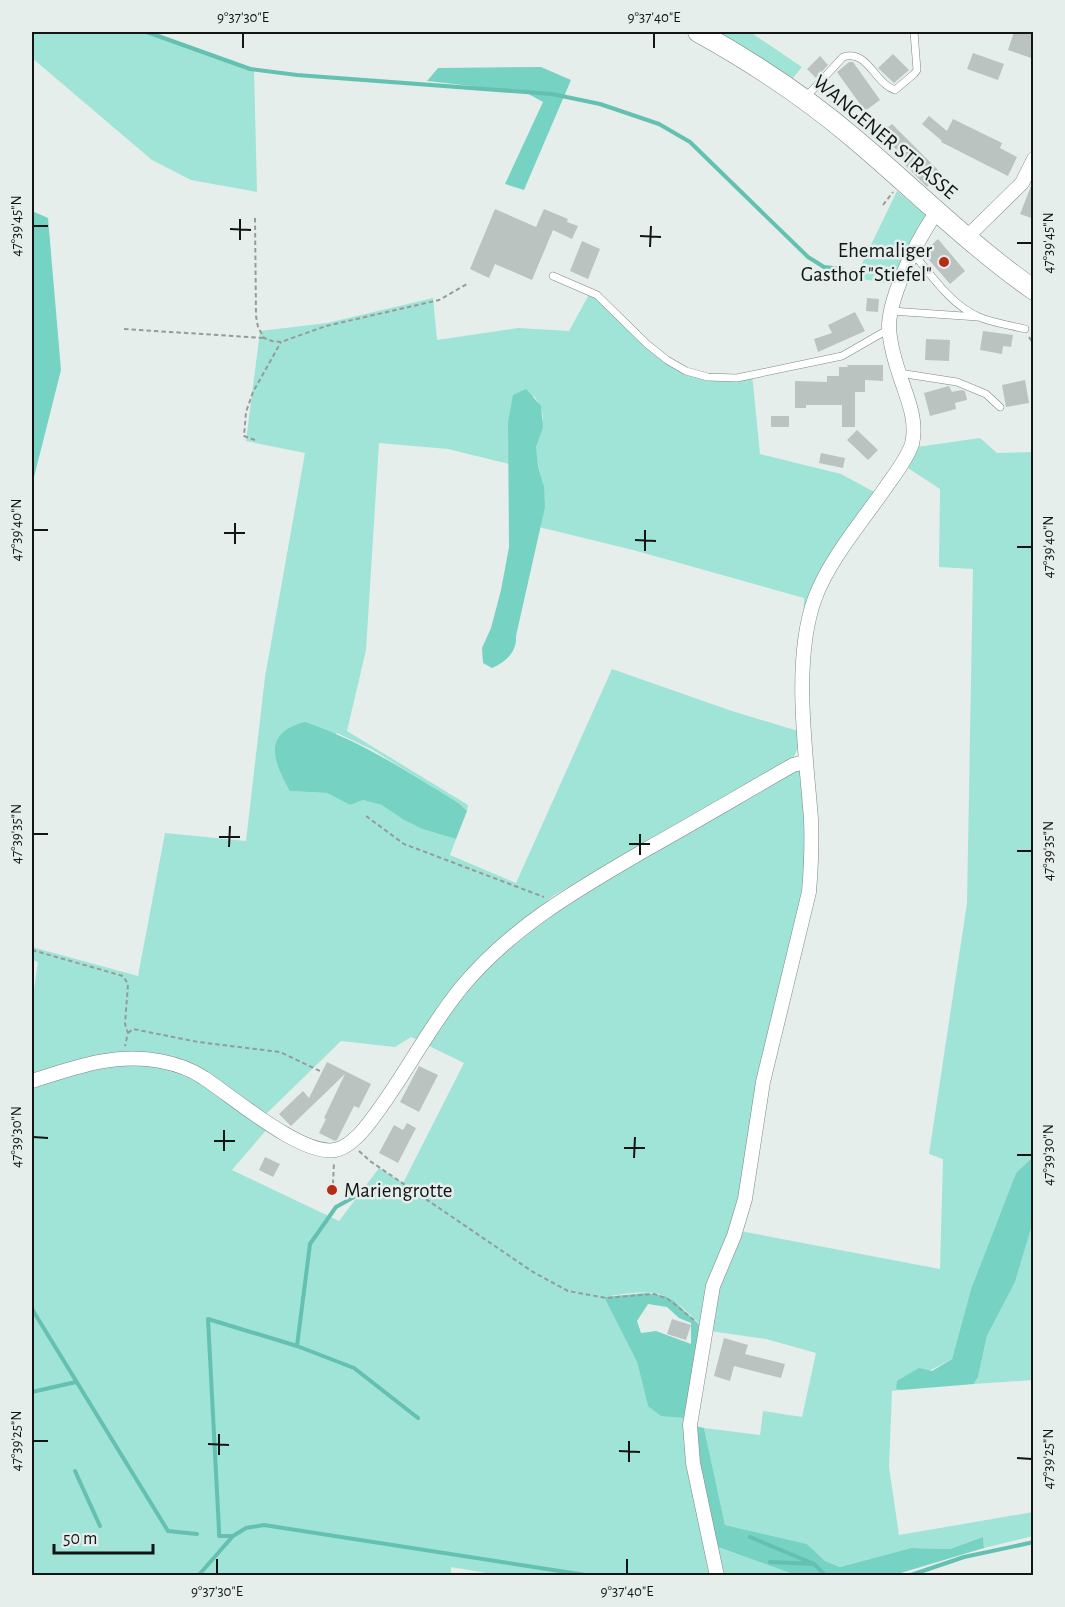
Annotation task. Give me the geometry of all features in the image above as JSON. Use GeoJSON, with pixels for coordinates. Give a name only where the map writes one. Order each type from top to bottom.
{"type":"FeatureCollection","features":[{"type":"Feature","properties":{"kind":"main road","name":"WANGENER STRASSE"},"geometry":{"type":"LineString","coordinates":[[698,32],[783,82],[854,138],[937,212],[1034,290]]}},
{"type":"Feature","properties":{"kind":"street"},"geometry":{"type":"LineString","coordinates":[[967,237],[1022,183],[1032,168]]}},
{"type":"Feature","properties":{"kind":"street"},"geometry":{"type":"LineString","coordinates":[[717,1575],[691,1445],[690,1425],[713,1286],[734,1236],[745,1199],[763,1082],[809,892],[812,862],[811,821],[805,762],[804,656],[806,632],[813,605],[830,567],[899,468],[912,443],[913,423],[889,329],[891,311],[900,283],[928,223],[937,212]]}},
{"type":"Feature","properties":{"kind":"street"},"geometry":{"type":"LineString","coordinates":[[32,1081],[66,1070],[123,1057],[163,1061],[180,1066],[202,1077],[279,1131],[325,1150],[334,1150],[350,1143],[364,1129],[449,1003],[478,967],[498,949],[558,901],[793,765],[805,762]]}},
{"type":"Feature","properties":{"kind":"lane"},"geometry":{"type":"LineString","coordinates":[[805,99],[843,57],[849,55],[862,58],[887,87],[895,90],[900,87],[917,70],[914,32]]}},
{"type":"Feature","properties":{"kind":"lane"},"geometry":{"type":"LineString","coordinates":[[913,253],[946,292],[965,310],[980,318]]}},
{"type":"Feature","properties":{"kind":"lane"},"geometry":{"type":"LineString","coordinates":[[553,276],[597,295],[647,344],[667,360],[686,370],[708,377],[737,378],[842,356],[889,329]]}},
{"type":"Feature","properties":{"kind":"lane"},"geometry":{"type":"LineString","coordinates":[[891,311],[980,318],[1024,329]]}},
{"type":"Feature","properties":{"kind":"lane"},"geometry":{"type":"LineString","coordinates":[[899,373],[957,382],[986,394],[1000,407]]}},
{"type":"Feature","properties":{"kind":"path"},"geometry":{"type":"LineString","coordinates":[[255,218],[256,315],[258,327],[264,338]]}},
{"type":"Feature","properties":{"kind":"path"},"geometry":{"type":"LineString","coordinates":[[124,329],[264,338],[281,342],[326,326],[439,300],[467,284]]}},
{"type":"Feature","properties":{"kind":"path"},"geometry":{"type":"LineString","coordinates":[[255,440],[244,436],[246,412],[258,383],[281,342]]}},
{"type":"Feature","properties":{"kind":"path"},"geometry":{"type":"LineString","coordinates":[[366,816],[404,844],[558,901]]}},
{"type":"Feature","properties":{"kind":"path"},"geometry":{"type":"LineString","coordinates":[[32,950],[123,976],[128,984],[125,1024],[128,1034],[133,1029],[198,1042],[280,1052],[320,1071]]}},
{"type":"Feature","properties":{"kind":"path"},"geometry":{"type":"LineString","coordinates":[[333,1184],[334,1150]]}},
{"type":"Feature","properties":{"kind":"path"},"geometry":{"type":"LineString","coordinates":[[370,1161],[533,1272],[568,1291],[606,1298],[654,1294],[668,1299],[706,1328]]}},
{"type":"Feature","properties":{"kind":"green space"},"geometry":{"type":"Polygon","coordinates":[[[32,32],[151,32],[254,68],[257,192],[191,180],[152,160],[32,58],[32,32]]]}},
{"type":"Feature","properties":{"kind":"green space"},"geometry":{"type":"Polygon","coordinates":[[[717,32],[750,32],[802,67],[793,78],[717,32]]]}},
{"type":"Feature","properties":{"kind":"green space"},"geometry":{"type":"Polygon","coordinates":[[[541,67],[571,80],[524,190],[505,184],[543,102],[525,92],[427,81],[438,68],[541,67]]]}},
{"type":"Feature","properties":{"kind":"green space"},"geometry":{"type":"Polygon","coordinates":[[[897,191],[934,222],[899,285],[855,278],[897,191]]]}},
{"type":"Feature","properties":{"kind":"green space"},"geometry":{"type":"Polygon","coordinates":[[[32,211],[48,218],[61,370],[32,485],[32,211]]]}},
{"type":"Feature","properties":{"kind":"green space"},"geometry":{"type":"Polygon","coordinates":[[[591,291],[610,303],[650,342],[675,362],[716,375],[752,374],[760,454],[841,474],[878,494],[803,627],[804,598],[633,550],[539,527],[544,496],[536,449],[543,418],[534,396],[508,422],[509,464],[448,449],[379,443],[366,650],[347,731],[468,805],[467,811],[460,804],[373,750],[337,733],[290,791],[327,793],[350,805],[363,800],[383,805],[422,829],[456,839],[450,855],[516,883],[612,669],[729,710],[798,731],[799,745],[793,759],[553,896],[485,953],[418,1040],[411,1037],[395,1047],[341,1041],[263,1117],[267,1129],[232,1170],[339,1221],[379,1168],[403,1183],[464,1063],[425,1044],[480,970],[561,903],[787,772],[799,770],[803,776],[808,881],[741,1205],[730,1236],[709,1333],[683,1308],[665,1296],[643,1292],[604,1297],[637,1362],[648,1406],[687,1418],[713,1575],[504,1576],[451,1567],[451,1575],[32,1575],[32,1004],[38,962],[32,960],[32,947],[138,976],[165,833],[246,841],[265,677],[305,453],[246,441],[260,331],[327,323],[433,298],[437,340],[518,328],[569,331],[591,291]]]}},
{"type":"Feature","properties":{"kind":"green space"},"geometry":{"type":"Polygon","coordinates":[[[526,389],[541,406],[543,427],[536,447],[544,487],[545,507],[515,647],[502,663],[492,668],[483,663],[482,648],[491,628],[509,547],[508,422],[513,395],[526,389]]]}},
{"type":"Feature","properties":{"kind":"green space"},"geometry":{"type":"Polygon","coordinates":[[[980,438],[997,453],[1033,452],[1033,1157],[1016,1173],[971,1289],[952,1359],[896,1388],[901,1390],[892,1391],[889,1467],[899,1535],[1033,1512],[1033,1536],[984,1548],[983,1537],[950,1549],[911,1548],[840,1567],[825,1561],[807,1544],[725,1525],[704,1428],[760,1435],[763,1411],[802,1417],[816,1353],[766,1339],[710,1331],[714,1299],[740,1231],[940,1269],[943,1159],[929,1154],[967,903],[973,569],[939,567],[940,489],[908,468],[917,447],[980,438]]]}},
{"type":"Feature","properties":{"kind":"green space"},"geometry":{"type":"Polygon","coordinates":[[[305,722],[365,748],[460,804],[467,811],[456,839],[422,829],[382,805],[363,800],[350,805],[327,793],[290,791],[279,769],[275,749],[282,733],[305,722]]]}},
{"type":"Feature","properties":{"kind":"green space"},"geometry":{"type":"Polygon","coordinates":[[[1033,1157],[1033,1222],[1015,1282],[987,1336],[978,1377],[974,1384],[896,1389],[897,1381],[919,1368],[932,1371],[952,1359],[971,1289],[1016,1173],[1033,1157]]]}},
{"type":"Feature","properties":{"kind":"green space"},"geometry":{"type":"Polygon","coordinates":[[[1033,1222],[1033,1380],[974,1384],[978,1377],[987,1336],[1015,1282],[1033,1222]]]}},
{"type":"Feature","properties":{"kind":"green space"},"geometry":{"type":"Polygon","coordinates":[[[646,1293],[665,1296],[674,1301],[703,1328],[695,1426],[704,1428],[725,1525],[807,1544],[825,1561],[840,1567],[911,1548],[950,1549],[983,1537],[984,1548],[894,1575],[799,1576],[706,1543],[687,1418],[661,1416],[648,1406],[637,1362],[604,1297],[646,1293]],[[648,1304],[637,1321],[641,1333],[656,1331],[691,1344],[691,1323],[679,1318],[667,1307],[648,1304]]]}},
{"type":"Feature","properties":{"kind":"green space"},"geometry":{"type":"Polygon","coordinates":[[[716,1547],[799,1575],[722,1575],[716,1547]]]}},
{"type":"Feature","properties":{"kind":"building"},"geometry":{"type":"Polygon","coordinates":[[[1014,32],[1034,32],[1034,59],[1008,50],[1014,32]]]}},
{"type":"Feature","properties":{"kind":"building"},"geometry":{"type":"Polygon","coordinates":[[[973,53],[1004,64],[998,80],[967,69],[973,53]]]}},
{"type":"Feature","properties":{"kind":"building"},"geometry":{"type":"Polygon","coordinates":[[[893,54],[909,70],[894,83],[878,68],[893,54]]]}},
{"type":"Feature","properties":{"kind":"building"},"geometry":{"type":"Polygon","coordinates":[[[820,56],[828,65],[816,78],[807,69],[820,56]]]}},
{"type":"Feature","properties":{"kind":"building"},"geometry":{"type":"Polygon","coordinates":[[[849,62],[853,62],[880,100],[865,111],[837,72],[849,62]]]}},
{"type":"Feature","properties":{"kind":"building"},"geometry":{"type":"Polygon","coordinates":[[[929,116],[947,131],[953,119],[1002,143],[1000,148],[1017,157],[1008,176],[941,142],[922,124],[929,116]]]}},
{"type":"Feature","properties":{"kind":"building"},"geometry":{"type":"Polygon","coordinates":[[[892,124],[941,173],[927,187],[903,163],[905,161],[882,132],[892,124]]]}},
{"type":"Feature","properties":{"kind":"building"},"geometry":{"type":"Polygon","coordinates":[[[1034,181],[1034,219],[1020,214],[1034,181]]]}},
{"type":"Feature","properties":{"kind":"building"},"geometry":{"type":"Polygon","coordinates":[[[495,209],[536,227],[544,209],[578,226],[572,239],[553,230],[532,280],[495,264],[489,278],[470,269],[495,209]]]}},
{"type":"Feature","properties":{"kind":"building","name":"Ehemaliger Gasthof \"Stiefel\""},"geometry":{"type":"Polygon","coordinates":[[[938,239],[965,271],[950,284],[923,253],[938,239]]]}},
{"type":"Feature","properties":{"kind":"building"},"geometry":{"type":"Polygon","coordinates":[[[582,241],[600,249],[588,279],[570,271],[582,241]]]}},
{"type":"Feature","properties":{"kind":"building"},"geometry":{"type":"Polygon","coordinates":[[[867,298],[879,299],[878,312],[866,311],[867,298]]]}},
{"type":"Feature","properties":{"kind":"building"},"geometry":{"type":"Polygon","coordinates":[[[855,312],[865,331],[818,352],[814,339],[832,333],[828,325],[855,312]]]}},
{"type":"Feature","properties":{"kind":"building"},"geometry":{"type":"Polygon","coordinates":[[[983,331],[1013,335],[1011,347],[1003,346],[1002,354],[980,350],[983,331]]]}},
{"type":"Feature","properties":{"kind":"building"},"geometry":{"type":"Polygon","coordinates":[[[926,339],[950,340],[949,361],[925,360],[926,339]]]}},
{"type":"Feature","properties":{"kind":"building"},"geometry":{"type":"Polygon","coordinates":[[[847,365],[883,365],[883,381],[865,380],[865,392],[855,392],[855,427],[842,427],[842,405],[806,405],[806,408],[795,408],[795,381],[827,382],[827,376],[839,376],[839,367],[848,367],[847,365]]]}},
{"type":"Feature","properties":{"kind":"building"},"geometry":{"type":"Polygon","coordinates":[[[1025,380],[1029,403],[1006,407],[1002,385],[1025,380]]]}},
{"type":"Feature","properties":{"kind":"building"},"geometry":{"type":"Polygon","coordinates":[[[949,386],[952,392],[965,391],[967,400],[955,403],[956,409],[930,416],[924,393],[949,386]]]}},
{"type":"Feature","properties":{"kind":"building"},"geometry":{"type":"Polygon","coordinates":[[[771,416],[789,416],[789,427],[771,427],[771,416]]]}},
{"type":"Feature","properties":{"kind":"building"},"geometry":{"type":"Polygon","coordinates":[[[857,430],[878,450],[868,460],[847,440],[857,430]]]}},
{"type":"Feature","properties":{"kind":"building"},"geometry":{"type":"Polygon","coordinates":[[[821,453],[845,458],[843,468],[819,463],[821,453]]]}},
{"type":"Feature","properties":{"kind":"building"},"geometry":{"type":"Polygon","coordinates":[[[327,1062],[371,1084],[359,1108],[354,1106],[335,1141],[319,1133],[345,1074],[291,1126],[279,1114],[303,1091],[309,1098],[327,1062]]]}},
{"type":"Feature","properties":{"kind":"building"},"geometry":{"type":"Polygon","coordinates":[[[419,1066],[438,1075],[419,1112],[400,1102],[419,1066]]]}},
{"type":"Feature","properties":{"kind":"building"},"geometry":{"type":"Polygon","coordinates":[[[407,1123],[416,1128],[398,1163],[379,1153],[394,1125],[403,1130],[407,1123]]]}},
{"type":"Feature","properties":{"kind":"building"},"geometry":{"type":"Polygon","coordinates":[[[265,1157],[280,1164],[273,1177],[259,1170],[265,1157]]]}},
{"type":"Feature","properties":{"kind":"building"},"geometry":{"type":"Polygon","coordinates":[[[672,1319],[691,1325],[686,1340],[667,1334],[672,1319]]]}},
{"type":"Feature","properties":{"kind":"building"},"geometry":{"type":"Polygon","coordinates":[[[724,1338],[748,1345],[745,1354],[785,1364],[781,1378],[734,1366],[730,1381],[714,1376],[724,1338]]]}},
{"type":"Feature","properties":{"kind":"waterway"},"geometry":{"type":"LineString","coordinates":[[147,32],[250,69],[297,75],[552,94],[600,104],[659,124],[690,142],[808,257],[824,267],[842,269]]}},
{"type":"Feature","properties":{"kind":"waterway"},"geometry":{"type":"LineString","coordinates":[[297,1346],[310,1244],[336,1207],[354,1197]]}},
{"type":"Feature","properties":{"kind":"waterway"},"geometry":{"type":"LineString","coordinates":[[32,1309],[168,1531],[197,1534]]}},
{"type":"Feature","properties":{"kind":"waterway"},"geometry":{"type":"LineString","coordinates":[[233,1536],[219,1536],[208,1319],[297,1346],[354,1368],[418,1418]]}},
{"type":"Feature","properties":{"kind":"waterway"},"geometry":{"type":"LineString","coordinates":[[32,1392],[76,1382]]}},
{"type":"Feature","properties":{"kind":"waterway"},"geometry":{"type":"LineString","coordinates":[[75,1471],[100,1526]]}},
{"type":"Feature","properties":{"kind":"waterway"},"geometry":{"type":"LineString","coordinates":[[198,1576],[233,1536],[246,1528],[264,1525],[592,1576]]}},
{"type":"Feature","properties":{"kind":"waterway"},"geometry":{"type":"LineString","coordinates":[[750,1537],[814,1564]]}},
{"type":"Feature","properties":{"kind":"waterway"},"geometry":{"type":"LineString","coordinates":[[908,1576],[964,1557],[1034,1542]]}},
{"type":"Feature","properties":{"kind":"waterway"},"geometry":{"type":"LineString","coordinates":[[770,1562],[814,1564],[826,1576]]}},
{"type":"Feature","properties":{"kind":"place","name":"Ehemaliger Gasthof \"Stiefel\""},"geometry":{"type":"Point","coordinates":[944,262]}},
{"type":"Feature","properties":{"kind":"place","name":"Mariengrotte"},"geometry":{"type":"Point","coordinates":[332,1190]}}]}
